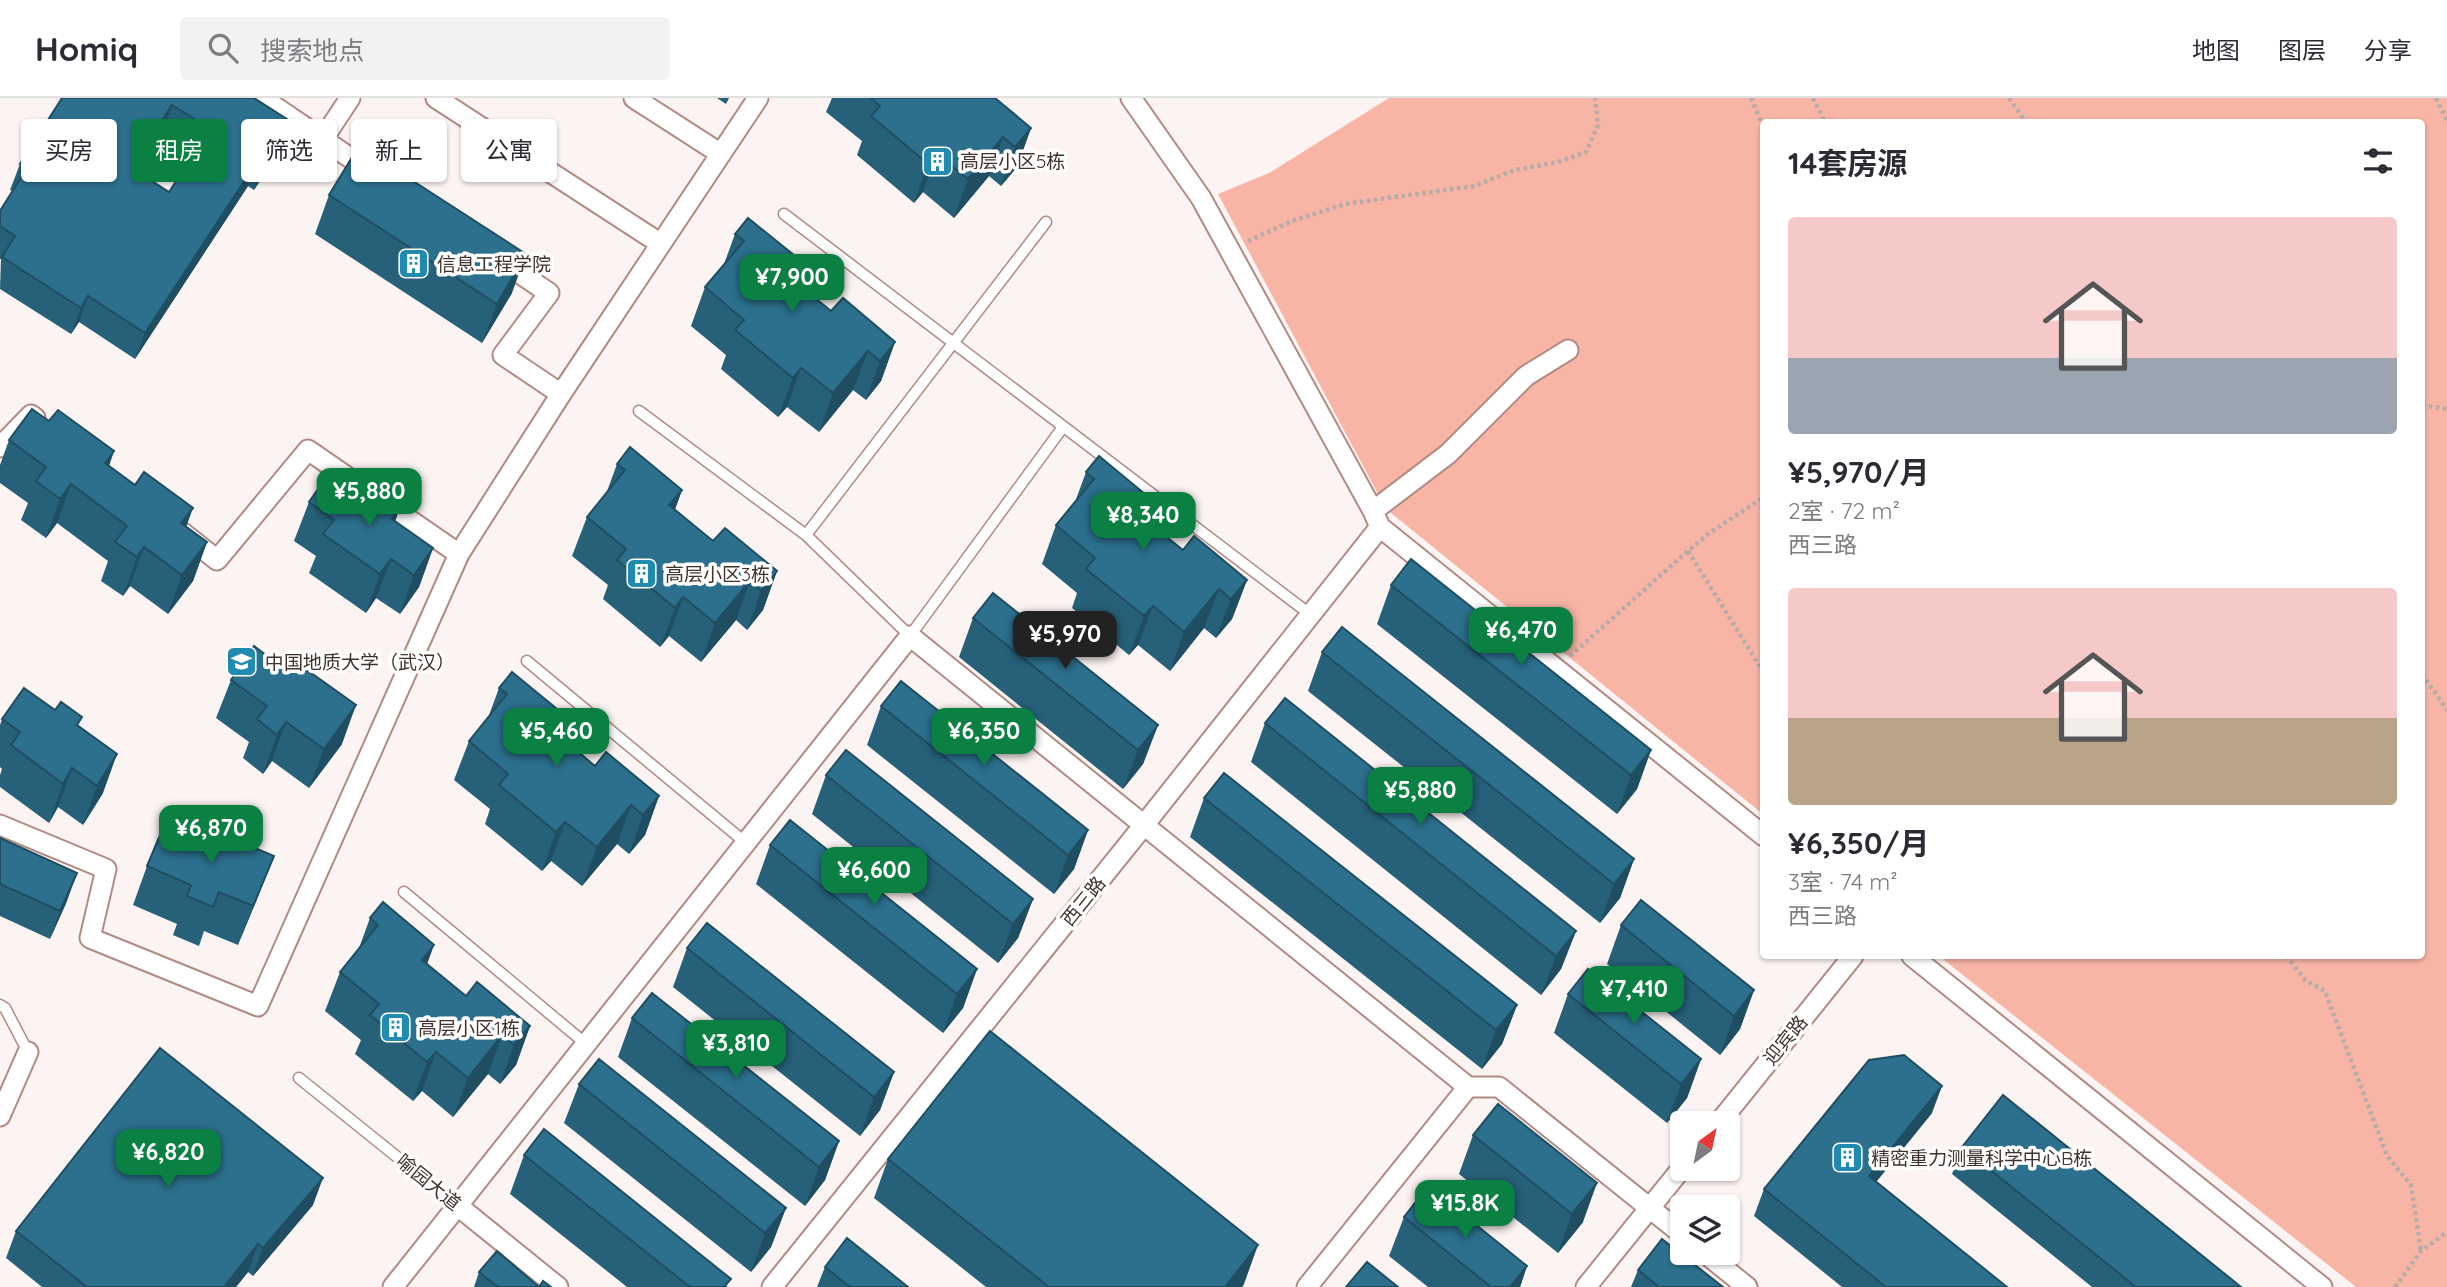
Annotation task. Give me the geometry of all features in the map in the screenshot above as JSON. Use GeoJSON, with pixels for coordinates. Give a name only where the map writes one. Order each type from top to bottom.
{"type":"FeatureCollection","features":[{"type":"Feature","properties":{"kind":"street"},"geometry":{"type":"LineString","coordinates":[[262,98],[293,119]]}},
{"type":"Feature","properties":{"kind":"street"},"geometry":{"type":"LineString","coordinates":[[336,119],[350,98]]}},
{"type":"Feature","properties":{"kind":"street"},"geometry":{"type":"LineString","coordinates":[[436,98],[661,244]]}},
{"type":"Feature","properties":{"kind":"street"},"geometry":{"type":"LineString","coordinates":[[634,98],[721,154]]}},
{"type":"Feature","properties":{"kind":"street"},"geometry":{"type":"LineString","coordinates":[[0,825],[106,869],[90,938],[258,1006],[459,554],[561,394],[758,98]]}},
{"type":"Feature","properties":{"kind":"street"},"geometry":{"type":"LineString","coordinates":[[1131,98],[1201,198],[1377,519],[1556,669],[1760,833]]}},
{"type":"Feature","properties":{"kind":"street"},"geometry":{"type":"LineString","coordinates":[[337,148],[391,185]]}},
{"type":"Feature","properties":{"kind":"street"},"geometry":{"type":"LineString","coordinates":[[481,247],[549,293],[503,355],[561,394]]}},
{"type":"Feature","properties":{"kind":"street","name":"西三路"},"geometry":{"type":"LineString","coordinates":[[772,1287],[1311,615],[1377,519],[1448,454],[1526,376],[1568,351]]}},
{"type":"Feature","properties":{"kind":"street"},"geometry":{"type":"LineString","coordinates":[[0,447],[31,415],[53,432]]}},
{"type":"Feature","properties":{"kind":"street"},"geometry":{"type":"LineString","coordinates":[[163,517],[217,560],[309,450],[459,554]]}},
{"type":"Feature","properties":{"kind":"street"},"geometry":{"type":"LineString","coordinates":[[393,1287],[910,636],[1468,1087],[1499,1087],[1670,1225]]}},
{"type":"Feature","properties":{"kind":"street","name":"迎宾路"},"geometry":{"type":"LineString","coordinates":[[1728,1111],[1851,959]]}},
{"type":"Feature","properties":{"kind":"street"},"geometry":{"type":"LineString","coordinates":[[1916,959],[2322,1287]]}},
{"type":"Feature","properties":{"kind":"street"},"geometry":{"type":"LineString","coordinates":[[0,1116],[27,1052]]}},
{"type":"Feature","properties":{"kind":"street"},"geometry":{"type":"LineString","coordinates":[[1307,1287],[1468,1087]]}},
{"type":"Feature","properties":{"kind":"street"},"geometry":{"type":"LineString","coordinates":[[1586,1287],[1671,1181]]}},
{"type":"Feature","properties":{"kind":"street","name":"喻园大道"},"geometry":{"type":"LineString","coordinates":[[458,1206],[558,1287]]}},
{"type":"Feature","properties":{"kind":"street"},"geometry":{"type":"LineString","coordinates":[[1720,1265],[1747,1287]]}},
{"type":"Feature","properties":{"kind":"lane"},"geometry":{"type":"LineString","coordinates":[[784,214],[1311,615]]}},
{"type":"Feature","properties":{"kind":"lane"},"geometry":{"type":"LineString","coordinates":[[806,534],[1046,222]]}},
{"type":"Feature","properties":{"kind":"lane"},"geometry":{"type":"LineString","coordinates":[[639,411],[806,534],[910,636],[1063,427]]}},
{"type":"Feature","properties":{"kind":"lane"},"geometry":{"type":"LineString","coordinates":[[527,661],[746,843]]}},
{"type":"Feature","properties":{"kind":"lane"},"geometry":{"type":"LineString","coordinates":[[404,892],[586,1044]]}},
{"type":"Feature","properties":{"kind":"lane"},"geometry":{"type":"LineString","coordinates":[[0,1005],[5,1007],[27,1052]]}},
{"type":"Feature","properties":{"kind":"lane","name":"喻园大道"},"geometry":{"type":"LineString","coordinates":[[299,1078],[458,1206]]}},
{"type":"Feature","properties":{"kind":"path"},"geometry":{"type":"LineString","coordinates":[[1229,249],[1292,221],[1345,204],[1474,186],[1515,170],[1558,162],[1586,152],[1598,125],[1595,98]]}},
{"type":"Feature","properties":{"kind":"path"},"geometry":{"type":"LineString","coordinates":[[1751,98],[1762,119]]}},
{"type":"Feature","properties":{"kind":"path"},"geometry":{"type":"LineString","coordinates":[[1813,98],[1824,119]]}},
{"type":"Feature","properties":{"kind":"path"},"geometry":{"type":"LineString","coordinates":[[2009,98],[2024,119]]}},
{"type":"Feature","properties":{"kind":"path"},"geometry":{"type":"LineString","coordinates":[[2437,98],[2447,120]]}},
{"type":"Feature","properties":{"kind":"path"},"geometry":{"type":"LineString","coordinates":[[2425,405],[2447,409]]}},
{"type":"Feature","properties":{"kind":"path"},"geometry":{"type":"LineString","coordinates":[[1556,669],[1708,534],[1760,500]]}},
{"type":"Feature","properties":{"kind":"path"},"geometry":{"type":"LineString","coordinates":[[1688,551],[1760,667]]}},
{"type":"Feature","properties":{"kind":"path"},"geometry":{"type":"LineString","coordinates":[[2425,678],[2447,710]]}},
{"type":"Feature","properties":{"kind":"path"},"geometry":{"type":"LineString","coordinates":[[2288,959],[2306,981],[2325,991],[2388,1156],[2411,1185],[2421,1251]]}},
{"type":"Feature","properties":{"kind":"path"},"geometry":{"type":"LineString","coordinates":[[2395,1287],[2421,1251],[2447,1232]]}},
{"type":"Feature","properties":{"kind":"shaded area"},"geometry":{"type":"Polygon","coordinates":[[[1389,98],[2447,98],[2447,1287],[2356,1287],[1943,959],[2425,959],[2425,119],[1760,119],[1760,812],[1386,509],[1218,194],[1269,173],[1389,98]]]}},
{"type":"Feature","properties":{"kind":"building"},"geometry":{"type":"Polygon","coordinates":[[[62,98],[254,98],[287,119],[241,119],[241,182],[244,182],[145,333],[88,296],[81,308],[2,257],[15,236],[0,226],[0,211],[21,178],[21,182],[117,182],[117,119],[49,119],[62,98]]]}},
{"type":"Feature","properties":{"kind":"building"},"geometry":{"type":"Polygon","coordinates":[[[871,98],[995,98],[1031,128],[1015,147],[1003,137],[968,179],[937,154],[928,164],[871,116],[880,106],[871,98]]]}},
{"type":"Feature","properties":{"kind":"building"},"geometry":{"type":"Polygon","coordinates":[[[351,159],[351,182],[415,182],[526,254],[497,304],[329,195],[351,159]]]}},
{"type":"Feature","properties":{"kind":"building"},"geometry":{"type":"Polygon","coordinates":[[[748,218],[800,260],[787,275],[831,311],[843,298],[895,342],[880,361],[868,351],[833,393],[801,368],[793,378],[735,330],[744,320],[705,287],[744,241],[735,234],[748,218]]]}},
{"type":"Feature","properties":{"kind":"building"},"geometry":{"type":"Polygon","coordinates":[[[32,409],[49,421],[58,410],[114,451],[105,463],[135,485],[144,472],[193,508],[181,523],[207,542],[182,575],[144,547],[137,557],[115,542],[127,526],[71,484],[60,499],[36,481],[46,467],[9,440],[32,409]]]}},
{"type":"Feature","properties":{"kind":"building"},"geometry":{"type":"Polygon","coordinates":[[[630,447],[682,490],[669,505],[713,541],[725,528],[777,571],[761,591],[750,581],[715,623],[683,597],[675,608],[617,560],[626,549],[587,517],[625,470],[617,464],[630,447]]]}},
{"type":"Feature","properties":{"kind":"building"},"geometry":{"type":"Polygon","coordinates":[[[1099,456],[1151,499],[1138,514],[1183,550],[1194,536],[1247,580],[1231,599],[1219,589],[1184,632],[1153,606],[1144,616],[1086,569],[1095,558],[1056,525],[1094,479],[1086,472],[1099,456]]]}},
{"type":"Feature","properties":{"kind":"building"},"geometry":{"type":"Polygon","coordinates":[[[328,475],[367,502],[375,490],[400,507],[392,519],[433,548],[414,575],[391,559],[380,574],[323,534],[334,520],[309,502],[328,475]]]}},
{"type":"Feature","properties":{"kind":"building"},"geometry":{"type":"Polygon","coordinates":[[[1411,559],[1651,750],[1631,775],[1391,585],[1411,559]]]}},
{"type":"Feature","properties":{"kind":"building"},"geometry":{"type":"Polygon","coordinates":[[[993,593],[1158,725],[1138,750],[973,618],[993,593]]]}},
{"type":"Feature","properties":{"kind":"building"},"geometry":{"type":"Polygon","coordinates":[[[1342,627],[1634,859],[1614,884],[1322,652],[1342,627]]]}},
{"type":"Feature","properties":{"kind":"building"},"geometry":{"type":"Polygon","coordinates":[[[254,646],[283,668],[290,658],[356,705],[324,749],[286,722],[277,735],[257,719],[267,706],[231,680],[254,646]]]}},
{"type":"Feature","properties":{"kind":"building"},"geometry":{"type":"Polygon","coordinates":[[[512,672],[563,714],[551,729],[595,766],[606,752],[659,796],[643,815],[631,805],[597,847],[565,822],[556,832],[499,785],[508,774],[469,741],[507,694],[499,688],[512,672]]]}},
{"type":"Feature","properties":{"kind":"building"},"geometry":{"type":"Polygon","coordinates":[[[901,681],[1088,830],[1068,855],[881,706],[901,681]]]}},
{"type":"Feature","properties":{"kind":"building"},"geometry":{"type":"Polygon","coordinates":[[[24,688],[55,710],[61,702],[82,717],[77,725],[117,754],[97,786],[72,768],[63,784],[11,745],[20,732],[2,719],[24,688]]]}},
{"type":"Feature","properties":{"kind":"building"},"geometry":{"type":"Polygon","coordinates":[[[1285,698],[1576,931],[1556,956],[1265,723],[1285,698]]]}},
{"type":"Feature","properties":{"kind":"building"},"geometry":{"type":"Polygon","coordinates":[[[846,750],[1033,899],[1013,924],[826,775],[846,750]]]}},
{"type":"Feature","properties":{"kind":"building"},"geometry":{"type":"Polygon","coordinates":[[[1224,773],[1517,1005],[1496,1030],[1204,798],[1224,773]]]}},
{"type":"Feature","properties":{"kind":"building"},"geometry":{"type":"Polygon","coordinates":[[[790,820],[977,969],[957,994],[770,845],[790,820]]]}},
{"type":"Feature","properties":{"kind":"building"},"geometry":{"type":"Polygon","coordinates":[[[165,823],[200,838],[205,827],[274,856],[253,906],[219,892],[213,907],[187,896],[191,885],[147,866],[165,823]]]}},
{"type":"Feature","properties":{"kind":"building"},"geometry":{"type":"Polygon","coordinates":[[[0,838],[77,873],[60,911],[0,884],[0,838]]]}},
{"type":"Feature","properties":{"kind":"building"},"geometry":{"type":"Polygon","coordinates":[[[1641,900],[1754,990],[1734,1016],[1621,925],[1641,900]]]}},
{"type":"Feature","properties":{"kind":"building"},"geometry":{"type":"Polygon","coordinates":[[[383,902],[434,945],[422,960],[466,996],[477,982],[530,1026],[514,1045],[502,1035],[468,1078],[436,1052],[427,1062],[370,1015],[379,1004],[340,972],[378,925],[370,918],[383,902]]]}},
{"type":"Feature","properties":{"kind":"building"},"geometry":{"type":"Polygon","coordinates":[[[707,923],[894,1072],[874,1097],[687,948],[707,923]]]}},
{"type":"Feature","properties":{"kind":"building"},"geometry":{"type":"Polygon","coordinates":[[[1588,969],[1701,1059],[1681,1084],[1568,994],[1588,969]]]}},
{"type":"Feature","properties":{"kind":"building"},"geometry":{"type":"Polygon","coordinates":[[[652,993],[839,1141],[819,1167],[632,1018],[652,993]]]}},
{"type":"Feature","properties":{"kind":"building"},"geometry":{"type":"Polygon","coordinates":[[[990,1031],[1258,1245],[1225,1287],[1049,1287],[888,1159],[990,1031]]]}},
{"type":"Feature","properties":{"kind":"building"},"geometry":{"type":"Polygon","coordinates":[[[160,1048],[323,1178],[263,1248],[258,1244],[224,1287],[87,1287],[16,1231],[160,1048]]]}},
{"type":"Feature","properties":{"kind":"building","name":"精密重力测量科学中心B栋"},"geometry":{"type":"Polygon","coordinates":[[[1904,1055],[1942,1086],[1869,1176],[2007,1287],[1886,1287],[1764,1189],[1869,1060],[1904,1055]]]}},
{"type":"Feature","properties":{"kind":"building"},"geometry":{"type":"Polygon","coordinates":[[[599,1059],[786,1208],[765,1233],[579,1084],[599,1059]]]}},
{"type":"Feature","properties":{"kind":"building"},"geometry":{"type":"Polygon","coordinates":[[[2003,1095],[2241,1287],[2136,1287],[1962,1147],[2003,1095]]]}},
{"type":"Feature","properties":{"kind":"building"},"geometry":{"type":"Polygon","coordinates":[[[1498,1104],[1597,1183],[1572,1214],[1473,1135],[1498,1104]]]}},
{"type":"Feature","properties":{"kind":"building"},"geometry":{"type":"Polygon","coordinates":[[[544,1129],[731,1279],[724,1287],[690,1287],[524,1155],[544,1129]]]}},
{"type":"Feature","properties":{"kind":"building"},"geometry":{"type":"Polygon","coordinates":[[[1428,1186],[1527,1266],[1510,1287],[1491,1287],[1404,1217],[1428,1186]]]}},
{"type":"Feature","properties":{"kind":"building"},"geometry":{"type":"Polygon","coordinates":[[[847,1238],[908,1287],[850,1287],[825,1267],[847,1238]]]}},
{"type":"Feature","properties":{"kind":"building"},"geometry":{"type":"Polygon","coordinates":[[[1662,1239],[1670,1245],[1670,1265],[1695,1265],[1723,1287],[1659,1287],[1638,1270],[1662,1239]]]}},
{"type":"Feature","properties":{"kind":"building"},"geometry":{"type":"Polygon","coordinates":[[[497,1251],[539,1287],[498,1287],[479,1272],[497,1251]]]}},
{"type":"Feature","properties":{"kind":"building"},"geometry":{"type":"Polygon","coordinates":[[[1367,1262],[1398,1287],[1346,1287],[1367,1262]]]}},
{"type":"Feature","properties":{"kind":"building"},"geometry":{"type":"Polygon","coordinates":[[[543,1281],[551,1287],[539,1287],[543,1281]]]}},
{"type":"Feature","properties":{"kind":"place","name":"高层小区5栋"},"geometry":{"type":"Point","coordinates":[937,161]}},
{"type":"Feature","properties":{"kind":"place","name":"信息工程学院"},"geometry":{"type":"Point","coordinates":[414,264]}},
{"type":"Feature","properties":{"kind":"place","name":"高层小区3栋"},"geometry":{"type":"Point","coordinates":[642,574]}},
{"type":"Feature","properties":{"kind":"place","name":"中国地质大学（武汉）"},"geometry":{"type":"Point","coordinates":[242,662]}},
{"type":"Feature","properties":{"kind":"place","name":"高层小区1栋"},"geometry":{"type":"Point","coordinates":[395,1028]}},
{"type":"Feature","properties":{"kind":"place","name":"精密重力测量科学中心B栋"},"geometry":{"type":"Point","coordinates":[1848,1158]}}]}
